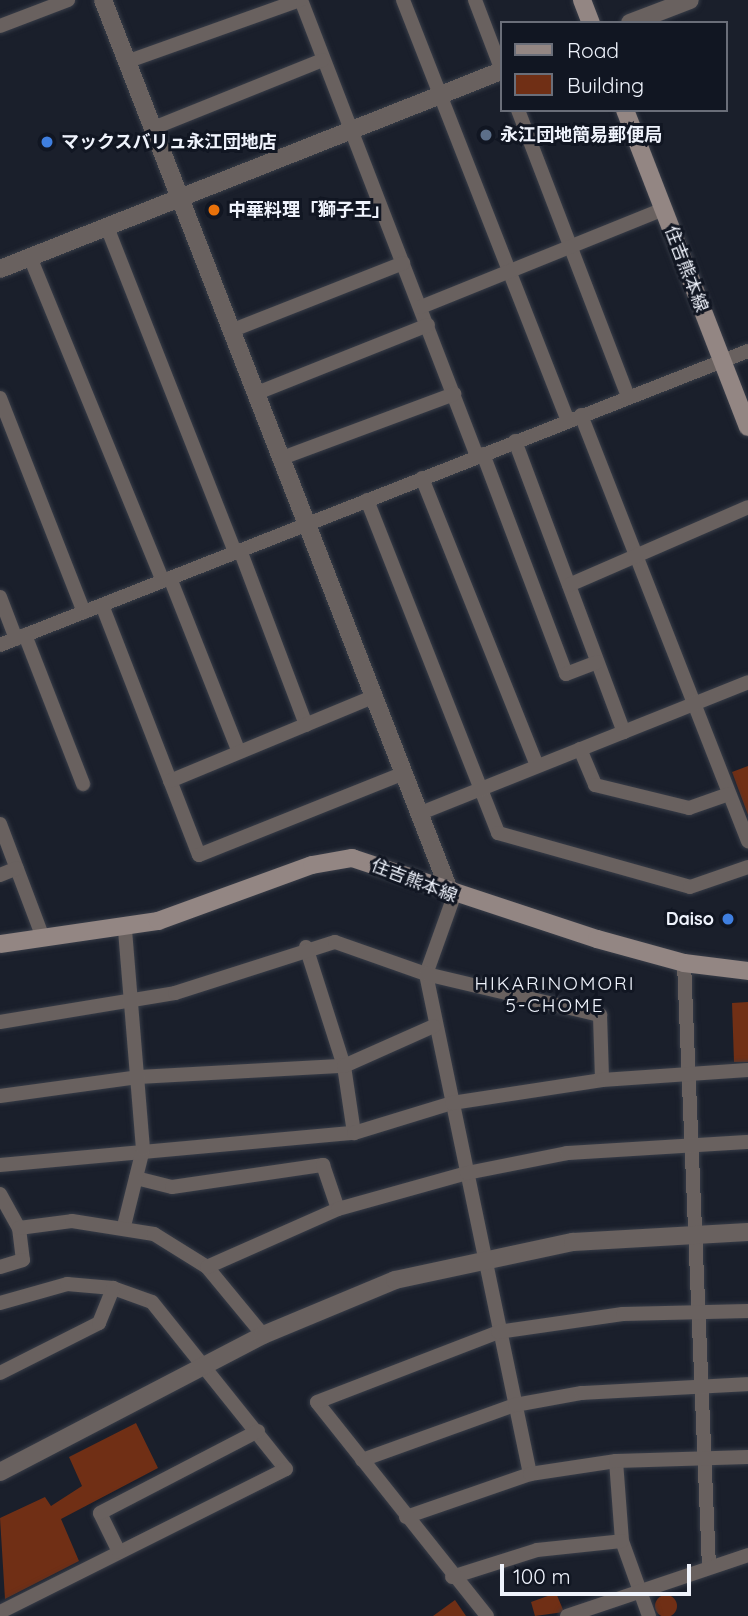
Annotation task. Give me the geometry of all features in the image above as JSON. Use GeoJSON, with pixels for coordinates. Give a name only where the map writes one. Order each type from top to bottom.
{"type":"FeatureCollection","features":[{"type":"Feature","properties":{"kind":"main road"},"geometry":{"type":"LineString","coordinates":[[582,0],[590,21]]}},
{"type":"Feature","properties":{"kind":"main road","name":"住吉熊本線"},"geometry":{"type":"LineString","coordinates":[[626,112],[748,427]]}},
{"type":"Feature","properties":{"kind":"main road","name":"住吉熊本線"},"geometry":{"type":"LineString","coordinates":[[0,943],[125,928],[332,859],[380,866],[453,896],[684,963],[748,971]]}},
{"type":"Feature","properties":{"kind":"street"},"geometry":{"type":"LineString","coordinates":[[0,26],[68,0]]}},
{"type":"Feature","properties":{"kind":"street"},"geometry":{"type":"LineString","coordinates":[[103,0],[151,129],[182,197],[453,896],[426,974],[434,1026],[530,1474]]}},
{"type":"Feature","properties":{"kind":"street"},"geometry":{"type":"LineString","coordinates":[[126,62],[300,0],[566,674],[597,662]]}},
{"type":"Feature","properties":{"kind":"street"},"geometry":{"type":"LineString","coordinates":[[403,0],[509,272],[635,554],[748,842]]}},
{"type":"Feature","properties":{"kind":"street"},"geometry":{"type":"LineString","coordinates":[[475,0],[500,66]]}},
{"type":"Feature","properties":{"kind":"street"},"geometry":{"type":"LineString","coordinates":[[635,21],[690,0]]}},
{"type":"Feature","properties":{"kind":"street"},"geometry":{"type":"LineString","coordinates":[[151,129],[323,60]]}},
{"type":"Feature","properties":{"kind":"street"},"geometry":{"type":"LineString","coordinates":[[0,269],[500,69]]}},
{"type":"Feature","properties":{"kind":"street"},"geometry":{"type":"LineString","coordinates":[[519,112],[628,397]]}},
{"type":"Feature","properties":{"kind":"street"},"geometry":{"type":"LineString","coordinates":[[421,307],[663,209]]}},
{"type":"Feature","properties":{"kind":"street"},"geometry":{"type":"LineString","coordinates":[[107,227],[306,725]]}},
{"type":"Feature","properties":{"kind":"street"},"geometry":{"type":"LineString","coordinates":[[30,257],[239,752]]}},
{"type":"Feature","properties":{"kind":"street"},"geometry":{"type":"LineString","coordinates":[[233,330],[403,263]]}},
{"type":"Feature","properties":{"kind":"street"},"geometry":{"type":"LineString","coordinates":[[257,393],[428,325]]}},
{"type":"Feature","properties":{"kind":"street"},"geometry":{"type":"LineString","coordinates":[[0,645],[748,351]]}},
{"type":"Feature","properties":{"kind":"street"},"geometry":{"type":"LineString","coordinates":[[282,458],[454,394]]}},
{"type":"Feature","properties":{"kind":"street"},"geometry":{"type":"LineString","coordinates":[[0,398],[84,612]]}},
{"type":"Feature","properties":{"kind":"street"},"geometry":{"type":"LineString","coordinates":[[515,441],[624,732]]}},
{"type":"Feature","properties":{"kind":"street"},"geometry":{"type":"LineString","coordinates":[[422,478],[537,766]]}},
{"type":"Feature","properties":{"kind":"street"},"geometry":{"type":"LineString","coordinates":[[367,500],[498,833],[690,887],[748,867]]}},
{"type":"Feature","properties":{"kind":"street"},"geometry":{"type":"LineString","coordinates":[[569,585],[748,507]]}},
{"type":"Feature","properties":{"kind":"street"},"geometry":{"type":"LineString","coordinates":[[0,597],[83,784]]}},
{"type":"Feature","properties":{"kind":"street"},"geometry":{"type":"LineString","coordinates":[[102,605],[199,855],[404,773]]}},
{"type":"Feature","properties":{"kind":"street"},"geometry":{"type":"LineString","coordinates":[[421,813],[748,682]]}},
{"type":"Feature","properties":{"kind":"street"},"geometry":{"type":"LineString","coordinates":[[170,781],[375,696]]}},
{"type":"Feature","properties":{"kind":"street"},"geometry":{"type":"LineString","coordinates":[[580,749],[595,785],[688,808],[729,794]]}},
{"type":"Feature","properties":{"kind":"street"},"geometry":{"type":"LineString","coordinates":[[0,824],[43,938]]}},
{"type":"Feature","properties":{"kind":"street"},"geometry":{"type":"LineString","coordinates":[[0,875],[17,869]]}},
{"type":"Feature","properties":{"kind":"street"},"geometry":{"type":"LineString","coordinates":[[124,1226],[143,1149],[138,1077],[127,1002],[125,928]]}},
{"type":"Feature","properties":{"kind":"street"},"geometry":{"type":"LineString","coordinates":[[0,1022],[175,993],[306,947],[335,942],[360,947],[426,974],[600,1015],[602,1080]]}},
{"type":"Feature","properties":{"kind":"street"},"geometry":{"type":"LineString","coordinates":[[306,947],[344,1066],[354,1133]]}},
{"type":"Feature","properties":{"kind":"street"},"geometry":{"type":"LineString","coordinates":[[684,963],[690,1143],[704,1386],[709,1566]]}},
{"type":"Feature","properties":{"kind":"street"},"geometry":{"type":"LineString","coordinates":[[0,1096],[138,1077],[344,1066],[434,1026]]}},
{"type":"Feature","properties":{"kind":"street"},"geometry":{"type":"LineString","coordinates":[[0,1165],[143,1149],[354,1133],[452,1103],[602,1080],[748,1070]]}},
{"type":"Feature","properties":{"kind":"street"},"geometry":{"type":"LineString","coordinates":[[207,1267],[338,1209],[467,1173],[567,1153],[690,1143],[748,1142]]}},
{"type":"Feature","properties":{"kind":"street"},"geometry":{"type":"LineString","coordinates":[[136,1178],[172,1187],[323,1165],[338,1209]]}},
{"type":"Feature","properties":{"kind":"street"},"geometry":{"type":"LineString","coordinates":[[0,1194],[19,1228],[23,1260],[0,1267]]}},
{"type":"Feature","properties":{"kind":"street"},"geometry":{"type":"LineString","coordinates":[[19,1228],[72,1221],[124,1226],[153,1234],[207,1267],[263,1335]]}},
{"type":"Feature","properties":{"kind":"street"},"geometry":{"type":"LineString","coordinates":[[0,1472],[263,1335],[395,1280],[483,1256],[573,1242],[748,1232]]}},
{"type":"Feature","properties":{"kind":"street"},"geometry":{"type":"LineString","coordinates":[[0,1303],[67,1284],[113,1288],[152,1301],[207,1365],[286,1469],[0,1612]]}},
{"type":"Feature","properties":{"kind":"street"},"geometry":{"type":"LineString","coordinates":[[0,1373],[99,1323],[113,1288]]}},
{"type":"Feature","properties":{"kind":"street"},"geometry":{"type":"LineString","coordinates":[[487,1616],[452,1577],[317,1402],[498,1332],[563,1320],[748,1311]]}},
{"type":"Feature","properties":{"kind":"street"},"geometry":{"type":"LineString","coordinates":[[362,1460],[514,1405],[582,1392],[748,1384]]}},
{"type":"Feature","properties":{"kind":"street"},"geometry":{"type":"LineString","coordinates":[[119,1552],[100,1513],[258,1431]]}},
{"type":"Feature","properties":{"kind":"street"},"geometry":{"type":"LineString","coordinates":[[406,1517],[530,1474],[616,1461],[748,1457]]}},
{"type":"Feature","properties":{"kind":"street"},"geometry":{"type":"LineString","coordinates":[[616,1461],[622,1541],[649,1616]]}},
{"type":"Feature","properties":{"kind":"street"},"geometry":{"type":"LineString","coordinates":[[452,1577],[537,1550],[622,1541]]}},
{"type":"Feature","properties":{"kind":"street"},"geometry":{"type":"LineString","coordinates":[[567,1616],[748,1555]]}},
{"type":"Feature","properties":{"kind":"building"},"geometry":{"type":"Polygon","coordinates":[[[748,766],[748,815],[732,772],[748,766]]]}},
{"type":"Feature","properties":{"kind":"building"},"geometry":{"type":"Polygon","coordinates":[[[748,1002],[748,1062],[734,1062],[732,1003],[748,1002]]]}},
{"type":"Feature","properties":{"kind":"building"},"geometry":{"type":"Polygon","coordinates":[[[136,1423],[158,1468],[61,1519],[79,1561],[5,1599],[0,1518],[45,1497],[51,1506],[82,1486],[69,1457],[136,1423]]]}},
{"type":"Feature","properties":{"kind":"building"},"geometry":{"type":"Polygon","coordinates":[[[556,1593],[564,1612],[535,1616],[531,1602],[556,1593]]]}},
{"type":"Feature","properties":{"kind":"building"},"geometry":{"type":"Polygon","coordinates":[[[666,1595],[676,1602],[677,1606],[670,1616],[666,1617],[656,1610],[655,1606],[662,1596],[666,1595]]]}},
{"type":"Feature","properties":{"kind":"building"},"geometry":{"type":"Polygon","coordinates":[[[455,1600],[466,1616],[433,1616],[455,1600]]]}},
{"type":"Feature","properties":{"kind":"place","name":"永江団地簡易郵便局"},"geometry":{"type":"Point","coordinates":[486,135]}},
{"type":"Feature","properties":{"kind":"place","name":"マックスバリュ永江団地店"},"geometry":{"type":"Point","coordinates":[47,142]}},
{"type":"Feature","properties":{"kind":"place","name":"中華料理「獅子王」"},"geometry":{"type":"Point","coordinates":[214,210]}},
{"type":"Feature","properties":{"kind":"place","name":"Daiso"},"geometry":{"type":"Point","coordinates":[728,919]}},
{"type":"Feature","properties":{"kind":"district","name":"HIKARINOMORI 5-CHOME"},"geometry":{"type":"Point","coordinates":[555,995]}}]}
